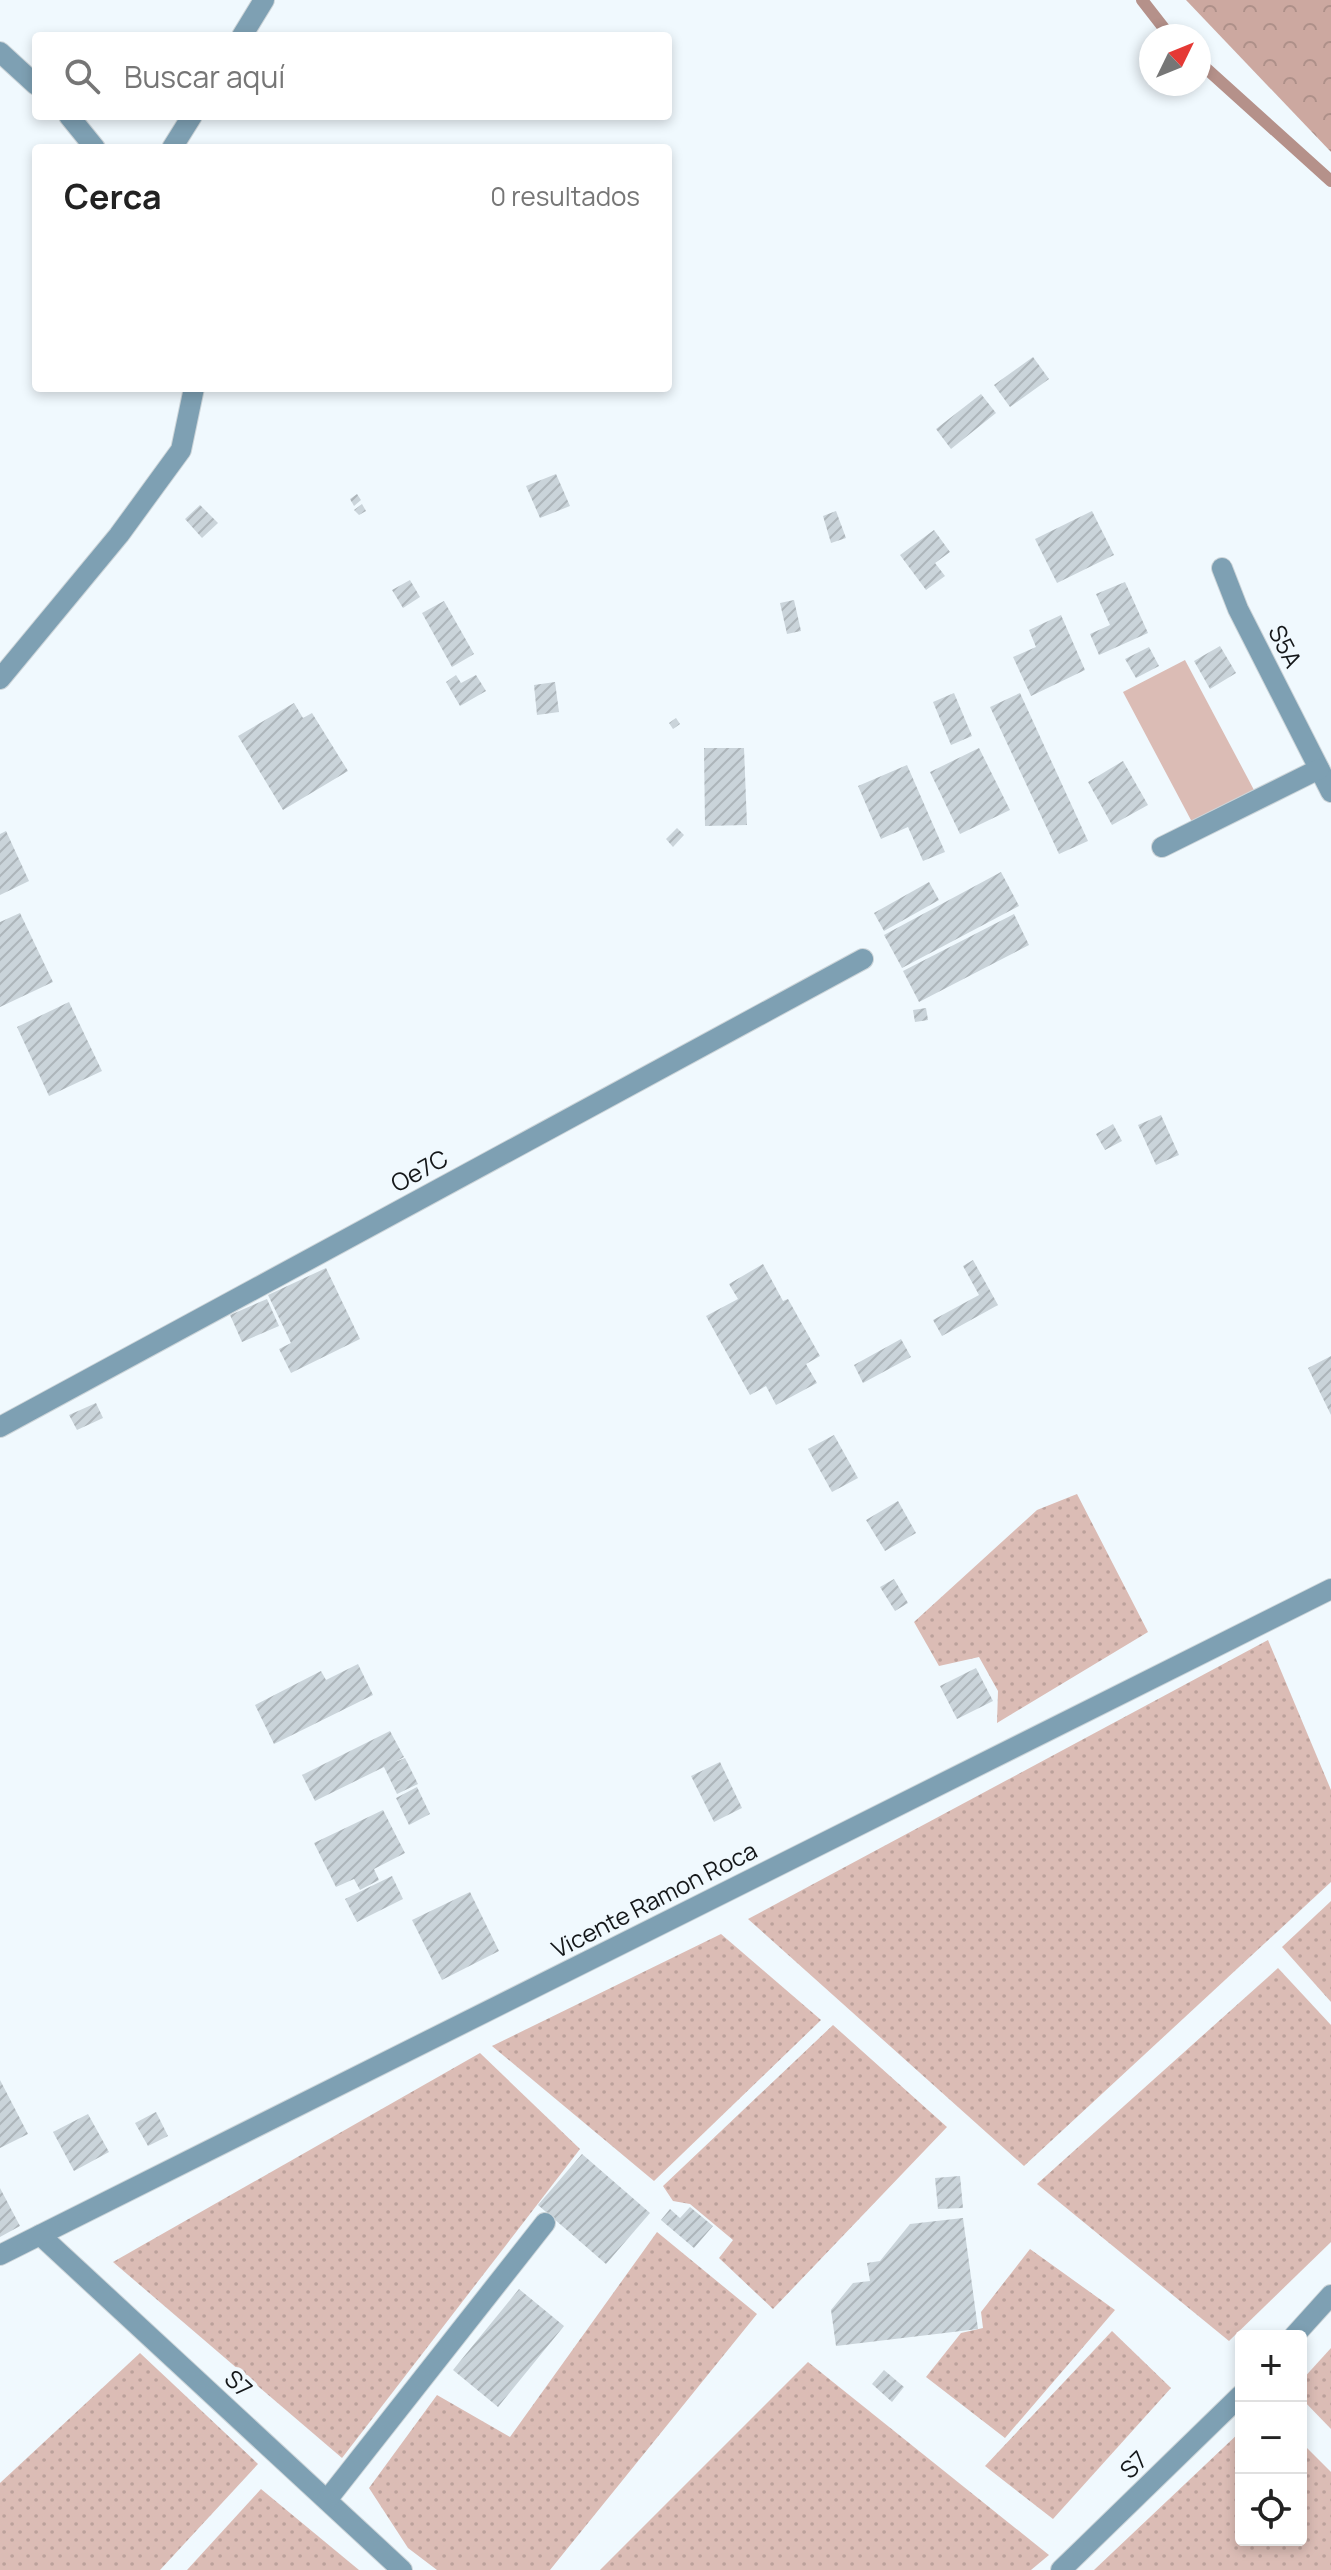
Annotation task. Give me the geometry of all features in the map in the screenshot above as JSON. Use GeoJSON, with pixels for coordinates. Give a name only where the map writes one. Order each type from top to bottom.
{"type":"FeatureCollection","features":[{"type":"Feature","properties":{"kind":"street"},"geometry":{"type":"LineString","coordinates":[[244,32],[264,0]]}},
{"type":"Feature","properties":{"kind":"street"},"geometry":{"type":"LineString","coordinates":[[0,52],[32,81]]}},
{"type":"Feature","properties":{"kind":"street"},"geometry":{"type":"LineString","coordinates":[[72,120],[92,144]]}},
{"type":"Feature","properties":{"kind":"street"},"geometry":{"type":"LineString","coordinates":[[174,144],[190,120]]}},
{"type":"Feature","properties":{"kind":"street"},"geometry":{"type":"LineString","coordinates":[[0,679],[119,535],[181,450],[193,392]]}},
{"type":"Feature","properties":{"kind":"street","name":"S5A"},"geometry":{"type":"LineString","coordinates":[[1222,568],[1238,609],[1331,792]]}},
{"type":"Feature","properties":{"kind":"street"},"geometry":{"type":"LineString","coordinates":[[1162,847],[1319,769]]}},
{"type":"Feature","properties":{"kind":"street","name":"Oe7C"},"geometry":{"type":"LineString","coordinates":[[0,1427],[863,959]]}},
{"type":"Feature","properties":{"kind":"street","name":"Vicente Ramon Roca"},"geometry":{"type":"LineString","coordinates":[[0,2255],[1331,1589]]}},
{"type":"Feature","properties":{"kind":"street"},"geometry":{"type":"LineString","coordinates":[[327,2500],[545,2223]]}},
{"type":"Feature","properties":{"kind":"street","name":"S7"},"geometry":{"type":"LineString","coordinates":[[40,2235],[402,2570]]}},
{"type":"Feature","properties":{"kind":"street"},"geometry":{"type":"LineString","coordinates":[[1299,2330],[1331,2295]]}},
{"type":"Feature","properties":{"kind":"street","name":"S7"},"geometry":{"type":"LineString","coordinates":[[1061,2570],[1235,2401]]}},
{"type":"Feature","properties":{"kind":"shaded area"},"geometry":{"type":"Polygon","coordinates":[[[1185,660],[1254,790],[1192,822],[1123,692],[1185,660]]]}},
{"type":"Feature","properties":{"kind":"shaded area"},"geometry":{"type":"Polygon","coordinates":[[[1077,1494],[1148,1632],[997,1723],[998,1691],[979,1657],[939,1666],[914,1622],[1037,1510],[1077,1494]]]}},
{"type":"Feature","properties":{"kind":"shaded area"},"geometry":{"type":"Polygon","coordinates":[[[1268,1640],[1331,1790],[1331,1882],[1024,2166],[748,1919],[1268,1640]]]}},
{"type":"Feature","properties":{"kind":"shaded area"},"geometry":{"type":"Polygon","coordinates":[[[1331,1901],[1331,2002],[1282,1947],[1331,1901]]]}},
{"type":"Feature","properties":{"kind":"shaded area"},"geometry":{"type":"Polygon","coordinates":[[[721,1934],[821,2020],[654,2181],[492,2046],[721,1934]]]}},
{"type":"Feature","properties":{"kind":"shaded area"},"geometry":{"type":"Polygon","coordinates":[[[1278,1968],[1331,2025],[1331,2242],[1240,2330],[1235,2330],[1235,2335],[1229,2341],[1037,2184],[1278,1968]]]}},
{"type":"Feature","properties":{"kind":"shaded area"},"geometry":{"type":"Polygon","coordinates":[[[833,2025],[947,2127],[773,2309],[719,2258],[733,2240],[690,2204],[673,2201],[663,2186],[833,2025]]]}},
{"type":"Feature","properties":{"kind":"shaded area"},"geometry":{"type":"Polygon","coordinates":[[[480,2053],[580,2149],[342,2458],[113,2262],[480,2053]]]}},
{"type":"Feature","properties":{"kind":"shaded area"},"geometry":{"type":"Polygon","coordinates":[[[657,2232],[757,2314],[550,2570],[437,2570],[408,2548],[369,2488],[437,2395],[510,2437],[657,2232]]]}},
{"type":"Feature","properties":{"kind":"shaded area"},"geometry":{"type":"Polygon","coordinates":[[[1030,2249],[1115,2310],[1005,2438],[926,2377],[961,2333],[983,2328],[981,2312],[1030,2249]]]}},
{"type":"Feature","properties":{"kind":"shaded area"},"geometry":{"type":"Polygon","coordinates":[[[1112,2331],[1171,2388],[1053,2519],[985,2466],[1112,2331]]]}},
{"type":"Feature","properties":{"kind":"shaded area"},"geometry":{"type":"Polygon","coordinates":[[[1331,2348],[1331,2429],[1307,2404],[1307,2374],[1331,2348]]]}},
{"type":"Feature","properties":{"kind":"shaded area"},"geometry":{"type":"Polygon","coordinates":[[[140,2353],[258,2464],[160,2570],[0,2570],[0,2483],[140,2353]]]}},
{"type":"Feature","properties":{"kind":"shaded area"},"geometry":{"type":"Polygon","coordinates":[[[808,2362],[1049,2555],[1031,2570],[600,2570],[808,2362]]]}},
{"type":"Feature","properties":{"kind":"shaded area"},"geometry":{"type":"Polygon","coordinates":[[[1235,2437],[1235,2546],[1307,2546],[1307,2448],[1331,2472],[1331,2570],[1094,2570],[1235,2437]]]}},
{"type":"Feature","properties":{"kind":"shaded area"},"geometry":{"type":"Polygon","coordinates":[[[261,2489],[359,2570],[187,2570],[261,2489]]]}},
{"type":"Feature","properties":{"kind":"green space"},"geometry":{"type":"Polygon","coordinates":[[[1186,0],[1331,0],[1331,152],[1211,24],[1186,0]]]}},
{"type":"Feature","properties":{"kind":"building"},"geometry":{"type":"Polygon","coordinates":[[[1033,357],[1049,379],[1010,407],[994,385],[1033,357]]]}},
{"type":"Feature","properties":{"kind":"building"},"geometry":{"type":"Polygon","coordinates":[[[981,394],[996,413],[951,449],[936,429],[981,394]]]}},
{"type":"Feature","properties":{"kind":"building"},"geometry":{"type":"Polygon","coordinates":[[[556,474],[570,506],[540,518],[526,486],[556,474]]]}},
{"type":"Feature","properties":{"kind":"building"},"geometry":{"type":"Polygon","coordinates":[[[357,494],[361,500],[354,506],[350,499],[357,494]]]}},
{"type":"Feature","properties":{"kind":"building"},"geometry":{"type":"Polygon","coordinates":[[[362,504],[366,511],[359,515],[354,510],[362,504]]]}},
{"type":"Feature","properties":{"kind":"building"},"geometry":{"type":"Polygon","coordinates":[[[200,505],[218,523],[202,538],[185,519],[200,505]]]}},
{"type":"Feature","properties":{"kind":"building"},"geometry":{"type":"Polygon","coordinates":[[[836,511],[846,538],[831,543],[823,516],[836,511]]]}},
{"type":"Feature","properties":{"kind":"building"},"geometry":{"type":"Polygon","coordinates":[[[1092,511],[1114,555],[1057,583],[1035,539],[1092,511]]]}},
{"type":"Feature","properties":{"kind":"building"},"geometry":{"type":"Polygon","coordinates":[[[934,530],[950,552],[935,563],[945,576],[926,590],[900,555],[934,530]]]}},
{"type":"Feature","properties":{"kind":"building"},"geometry":{"type":"Polygon","coordinates":[[[410,580],[420,597],[403,608],[392,590],[410,580]]]}},
{"type":"Feature","properties":{"kind":"building"},"geometry":{"type":"Polygon","coordinates":[[[1125,582],[1148,633],[1099,655],[1090,634],[1110,625],[1096,594],[1125,582]]]}},
{"type":"Feature","properties":{"kind":"building"},"geometry":{"type":"Polygon","coordinates":[[[794,600],[801,631],[787,634],[780,603],[794,600]]]}},
{"type":"Feature","properties":{"kind":"building"},"geometry":{"type":"Polygon","coordinates":[[[444,601],[474,654],[452,667],[422,613],[444,601]]]}},
{"type":"Feature","properties":{"kind":"building"},"geometry":{"type":"Polygon","coordinates":[[[1061,615],[1085,670],[1031,696],[1013,657],[1036,647],[1029,630],[1061,615]]]}},
{"type":"Feature","properties":{"kind":"building"},"geometry":{"type":"Polygon","coordinates":[[[1220,646],[1236,673],[1210,689],[1194,661],[1220,646]]]}},
{"type":"Feature","properties":{"kind":"building"},"geometry":{"type":"Polygon","coordinates":[[[1149,647],[1159,666],[1136,678],[1125,659],[1149,647]]]}},
{"type":"Feature","properties":{"kind":"building"},"geometry":{"type":"Polygon","coordinates":[[[456,675],[461,683],[476,675],[486,691],[460,706],[446,682],[456,675]]]}},
{"type":"Feature","properties":{"kind":"building"},"geometry":{"type":"Polygon","coordinates":[[[555,682],[559,712],[537,715],[534,685],[555,682]]]}},
{"type":"Feature","properties":{"kind":"building"},"geometry":{"type":"Polygon","coordinates":[[[954,693],[972,736],[951,745],[933,702],[954,693]]]}},
{"type":"Feature","properties":{"kind":"building"},"geometry":{"type":"Polygon","coordinates":[[[1020,693],[1088,841],[1059,854],[990,707],[1020,693]]]}},
{"type":"Feature","properties":{"kind":"building"},"geometry":{"type":"Polygon","coordinates":[[[294,703],[303,718],[312,713],[348,771],[283,810],[238,736],[294,703]]]}},
{"type":"Feature","properties":{"kind":"building"},"geometry":{"type":"Polygon","coordinates":[[[676,718],[680,724],[673,729],[669,723],[676,718]]]}},
{"type":"Feature","properties":{"kind":"building"},"geometry":{"type":"Polygon","coordinates":[[[704,748],[744,748],[747,825],[705,826],[704,748]]]}},
{"type":"Feature","properties":{"kind":"building"},"geometry":{"type":"Polygon","coordinates":[[[979,748],[1010,810],[960,834],[930,772],[979,748]]]}},
{"type":"Feature","properties":{"kind":"building"},"geometry":{"type":"Polygon","coordinates":[[[1123,761],[1148,805],[1112,825],[1088,782],[1123,761]]]}},
{"type":"Feature","properties":{"kind":"building"},"geometry":{"type":"Polygon","coordinates":[[[907,765],[945,852],[923,861],[908,827],[881,839],[858,786],[907,765]]]}},
{"type":"Feature","properties":{"kind":"building"},"geometry":{"type":"Polygon","coordinates":[[[677,828],[684,835],[673,847],[666,839],[677,828]]]}},
{"type":"Feature","properties":{"kind":"building"},"geometry":{"type":"Polygon","coordinates":[[[6,831],[29,881],[0,895],[0,834],[6,831]]]}},
{"type":"Feature","properties":{"kind":"building"},"geometry":{"type":"Polygon","coordinates":[[[1001,872],[1019,906],[902,968],[884,935],[1001,872]]]}},
{"type":"Feature","properties":{"kind":"building"},"geometry":{"type":"Polygon","coordinates":[[[929,882],[939,900],[884,931],[874,913],[929,882]]]}},
{"type":"Feature","properties":{"kind":"building"},"geometry":{"type":"Polygon","coordinates":[[[20,913],[53,982],[0,1007],[0,922],[20,913]]]}},
{"type":"Feature","properties":{"kind":"building"},"geometry":{"type":"Polygon","coordinates":[[[1014,914],[1029,945],[919,1002],[903,971],[1014,914]]]}},
{"type":"Feature","properties":{"kind":"building"},"geometry":{"type":"Polygon","coordinates":[[[69,1002],[102,1071],[49,1096],[17,1027],[69,1002]]]}},
{"type":"Feature","properties":{"kind":"building"},"geometry":{"type":"Polygon","coordinates":[[[926,1008],[928,1020],[915,1022],[913,1010],[926,1008]]]}},
{"type":"Feature","properties":{"kind":"building"},"geometry":{"type":"Polygon","coordinates":[[[1161,1115],[1179,1155],[1156,1165],[1138,1125],[1161,1115]]]}},
{"type":"Feature","properties":{"kind":"building"},"geometry":{"type":"Polygon","coordinates":[[[1113,1124],[1122,1141],[1105,1150],[1096,1134],[1113,1124]]]}},
{"type":"Feature","properties":{"kind":"building"},"geometry":{"type":"Polygon","coordinates":[[[973,1260],[998,1305],[942,1336],[933,1320],[979,1295],[963,1266],[973,1260]]]}},
{"type":"Feature","properties":{"kind":"building"},"geometry":{"type":"Polygon","coordinates":[[[763,1264],[783,1301],[788,1299],[820,1356],[806,1364],[817,1383],[776,1405],[766,1386],[750,1395],[706,1316],[738,1299],[729,1284],[763,1264]]]}},
{"type":"Feature","properties":{"kind":"building"},"geometry":{"type":"Polygon","coordinates":[[[326,1268],[360,1339],[291,1373],[279,1349],[291,1343],[268,1295],[326,1268]]]}},
{"type":"Feature","properties":{"kind":"building"},"geometry":{"type":"Polygon","coordinates":[[[267,1299],[279,1326],[242,1342],[230,1315],[267,1299]]]}},
{"type":"Feature","properties":{"kind":"building"},"geometry":{"type":"Polygon","coordinates":[[[901,1339],[911,1357],[863,1383],[854,1365],[901,1339]]]}},
{"type":"Feature","properties":{"kind":"building"},"geometry":{"type":"Polygon","coordinates":[[[1331,1356],[1331,1415],[1308,1368],[1331,1356]]]}},
{"type":"Feature","properties":{"kind":"building"},"geometry":{"type":"Polygon","coordinates":[[[96,1403],[103,1418],[77,1430],[69,1415],[96,1403]]]}},
{"type":"Feature","properties":{"kind":"building"},"geometry":{"type":"Polygon","coordinates":[[[834,1435],[858,1478],[832,1492],[808,1449],[834,1435]]]}},
{"type":"Feature","properties":{"kind":"building"},"geometry":{"type":"Polygon","coordinates":[[[898,1501],[916,1533],[885,1551],[866,1520],[898,1501]]]}},
{"type":"Feature","properties":{"kind":"building"},"geometry":{"type":"Polygon","coordinates":[[[894,1579],[908,1603],[895,1611],[880,1587],[894,1579]]]}},
{"type":"Feature","properties":{"kind":"building"},"geometry":{"type":"Polygon","coordinates":[[[358,1664],[373,1695],[274,1744],[255,1705],[321,1671],[326,1680],[358,1664]]]}},
{"type":"Feature","properties":{"kind":"building"},"geometry":{"type":"Polygon","coordinates":[[[976,1668],[993,1701],[957,1719],[940,1686],[976,1668]]]}},
{"type":"Feature","properties":{"kind":"building"},"geometry":{"type":"Polygon","coordinates":[[[390,1731],[404,1757],[395,1762],[405,1758],[418,1784],[397,1794],[384,1767],[315,1801],[302,1775],[390,1731]]]}},
{"type":"Feature","properties":{"kind":"building"},"geometry":{"type":"Polygon","coordinates":[[[720,1762],[742,1808],[714,1822],[691,1776],[720,1762]]]}},
{"type":"Feature","properties":{"kind":"building"},"geometry":{"type":"Polygon","coordinates":[[[417,1787],[430,1814],[409,1825],[396,1798],[417,1787]]]}},
{"type":"Feature","properties":{"kind":"building"},"geometry":{"type":"Polygon","coordinates":[[[383,1810],[405,1853],[374,1869],[379,1880],[360,1890],[354,1879],[336,1887],[314,1843],[383,1810]]]}},
{"type":"Feature","properties":{"kind":"building"},"geometry":{"type":"Polygon","coordinates":[[[392,1876],[403,1899],[357,1922],[345,1899],[392,1876]]]}},
{"type":"Feature","properties":{"kind":"building"},"geometry":{"type":"Polygon","coordinates":[[[470,1892],[499,1951],[442,1980],[412,1920],[470,1892]]]}},
{"type":"Feature","properties":{"kind":"building"},"geometry":{"type":"Polygon","coordinates":[[[0,2080],[28,2134],[0,2148],[0,2080]]]}},
{"type":"Feature","properties":{"kind":"building"},"geometry":{"type":"Polygon","coordinates":[[[156,2112],[168,2136],[148,2146],[135,2123],[156,2112]]]}},
{"type":"Feature","properties":{"kind":"building"},"geometry":{"type":"Polygon","coordinates":[[[88,2114],[109,2152],[74,2171],[53,2132],[88,2114]]]}},
{"type":"Feature","properties":{"kind":"building"},"geometry":{"type":"Polygon","coordinates":[[[582,2154],[650,2213],[606,2264],[538,2205],[582,2154]]]}},
{"type":"Feature","properties":{"kind":"building"},"geometry":{"type":"Polygon","coordinates":[[[960,2176],[963,2208],[938,2209],[935,2178],[960,2176]]]}},
{"type":"Feature","properties":{"kind":"building"},"geometry":{"type":"Polygon","coordinates":[[[0,2188],[20,2226],[0,2237],[0,2188]]]}},
{"type":"Feature","properties":{"kind":"building"},"geometry":{"type":"Polygon","coordinates":[[[690,2207],[713,2226],[694,2248],[661,2220],[670,2209],[680,2218],[690,2207]]]}},
{"type":"Feature","properties":{"kind":"building"},"geometry":{"type":"Polygon","coordinates":[[[963,2218],[978,2329],[836,2346],[831,2310],[853,2283],[870,2281],[867,2263],[880,2261],[910,2224],[963,2218]]]}},
{"type":"Feature","properties":{"kind":"building"},"geometry":{"type":"Polygon","coordinates":[[[519,2289],[564,2326],[498,2407],[453,2370],[519,2289]]]}},
{"type":"Feature","properties":{"kind":"building"},"geometry":{"type":"Polygon","coordinates":[[[884,2370],[904,2387],[892,2402],[872,2384],[884,2370]]]}},
{"type":"Feature","properties":{"kind":"waterway"},"geometry":{"type":"LineString","coordinates":[[1142,0],[1161,24]]}},
{"type":"Feature","properties":{"kind":"waterway"},"geometry":{"type":"LineString","coordinates":[[1211,73],[1331,181]]}}]}
